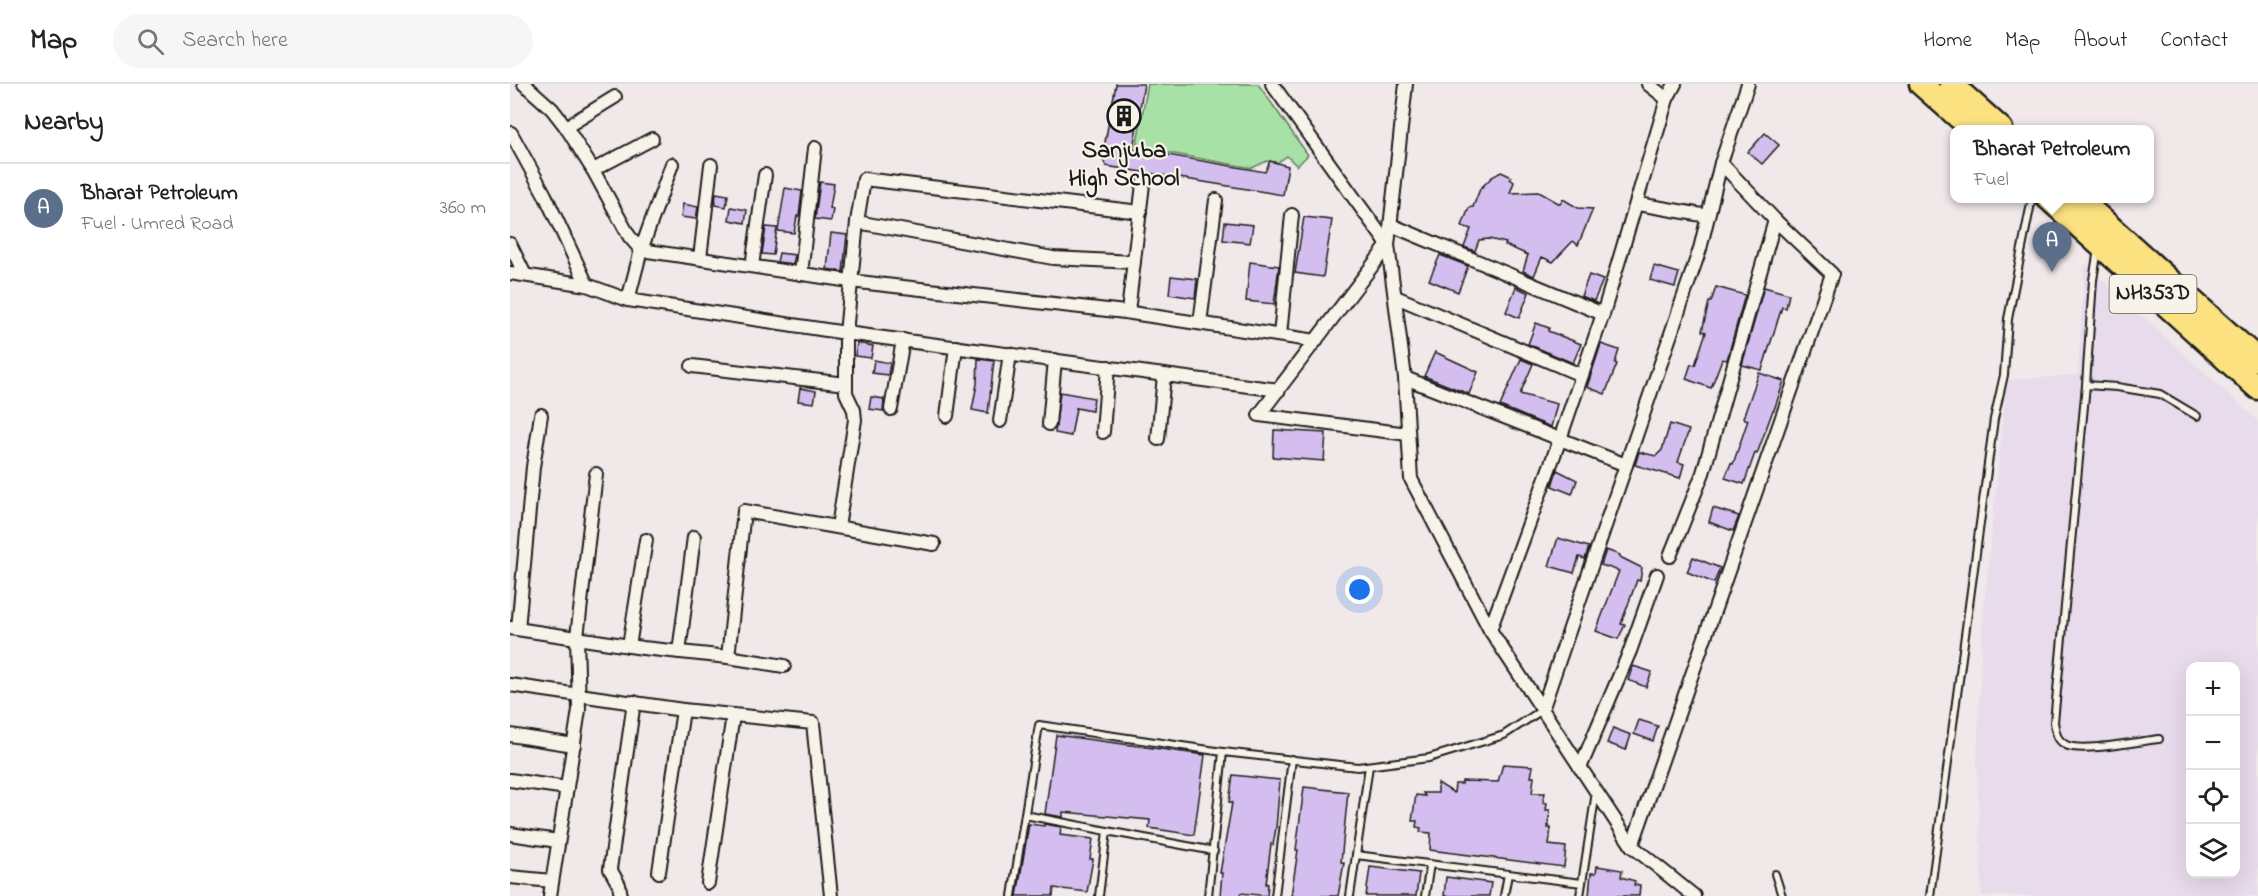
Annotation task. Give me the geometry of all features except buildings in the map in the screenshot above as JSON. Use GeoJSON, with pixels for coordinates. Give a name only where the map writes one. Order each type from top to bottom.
{"type":"FeatureCollection","features":[{"type":"Feature","properties":{"kind":"highway"},"geometry":{"type":"LineString","coordinates":[[1921,84],[1967,125]]}},
{"type":"Feature","properties":{"kind":"highway"},"geometry":{"type":"LineString","coordinates":[[1950,84],[1996,125]]}},
{"type":"Feature","properties":{"kind":"highway","name":"NH353D"},"geometry":{"type":"LineString","coordinates":[[2054,203],[2258,388]]}},
{"type":"Feature","properties":{"kind":"highway","name":"NH353D"},"geometry":{"type":"LineString","coordinates":[[2085,203],[2258,360]]}},
{"type":"Feature","properties":{"kind":"street"},"geometry":{"type":"LineString","coordinates":[[524,84],[552,109],[566,127],[593,170],[629,236],[642,250],[850,281],[1128,312],[1316,341]]}},
{"type":"Feature","properties":{"kind":"street"},"geometry":{"type":"LineString","coordinates":[[1272,84],[1388,245]]}},
{"type":"Feature","properties":{"kind":"street"},"geometry":{"type":"LineString","coordinates":[[1406,84],[1388,245],[1405,378],[1411,479],[1490,630],[1632,846],[1694,896]]}},
{"type":"Feature","properties":{"kind":"street"},"geometry":{"type":"LineString","coordinates":[[1648,84],[1667,99]]}},
{"type":"Feature","properties":{"kind":"street"},"geometry":{"type":"LineString","coordinates":[[1490,630],[1603,314],[1638,204],[1667,99],[1675,84]]}},
{"type":"Feature","properties":{"kind":"street"},"geometry":{"type":"LineString","coordinates":[[1542,710],[1700,249],[1721,163],[1748,84]]}},
{"type":"Feature","properties":{"kind":"street"},"geometry":{"type":"LineString","coordinates":[[566,127],[615,97]]}},
{"type":"Feature","properties":{"kind":"street"},"geometry":{"type":"LineString","coordinates":[[511,133],[545,195],[587,285]]}},
{"type":"Feature","properties":{"kind":"street"},"geometry":{"type":"LineString","coordinates":[[593,170],[652,139]]}},
{"type":"Feature","properties":{"kind":"street"},"geometry":{"type":"LineString","coordinates":[[801,274],[815,148]]}},
{"type":"Feature","properties":{"kind":"street"},"geometry":{"type":"LineString","coordinates":[[1632,846],[1832,274],[1774,220],[1721,163]]}},
{"type":"Feature","properties":{"kind":"street"},"geometry":{"type":"LineString","coordinates":[[628,300],[642,250],[672,164]]}},
{"type":"Feature","properties":{"kind":"street"},"geometry":{"type":"LineString","coordinates":[[700,258],[711,165]]}},
{"type":"Feature","properties":{"kind":"street"},"geometry":{"type":"LineString","coordinates":[[752,266],[765,175]]}},
{"type":"Feature","properties":{"kind":"street"},"geometry":{"type":"LineString","coordinates":[[838,527],[855,420],[854,410],[846,393],[846,333],[850,281],[864,179],[1140,212]]}},
{"type":"Feature","properties":{"kind":"street"},"geometry":{"type":"LineString","coordinates":[[1128,312],[1143,184]]}},
{"type":"Feature","properties":{"kind":"street"},"geometry":{"type":"LineString","coordinates":[[1200,323],[1216,200]]}},
{"type":"Feature","properties":{"kind":"street"},"geometry":{"type":"LineString","coordinates":[[1638,204],[1708,216]]}},
{"type":"Feature","properties":{"kind":"street"},"geometry":{"type":"LineString","coordinates":[[1280,335],[1292,215]]}},
{"type":"Feature","properties":{"kind":"street"},"geometry":{"type":"LineString","coordinates":[[1670,556],[1703,473],[1774,220]]}},
{"type":"Feature","properties":{"kind":"street"},"geometry":{"type":"LineString","coordinates":[[857,222],[1053,258],[1134,262]]}},
{"type":"Feature","properties":{"kind":"street"},"geometry":{"type":"LineString","coordinates":[[1391,225],[1603,314]]}},
{"type":"Feature","properties":{"kind":"street"},"geometry":{"type":"LineString","coordinates":[[510,244],[525,275]]}},
{"type":"Feature","properties":{"kind":"street"},"geometry":{"type":"LineString","coordinates":[[1388,245],[1259,415],[1408,434]]}},
{"type":"Feature","properties":{"kind":"street"},"geometry":{"type":"LineString","coordinates":[[510,273],[587,285],[628,300],[846,333],[1279,390]]}},
{"type":"Feature","properties":{"kind":"street"},"geometry":{"type":"LineString","coordinates":[[1396,297],[1581,375]]}},
{"type":"Feature","properties":{"kind":"street"},"geometry":{"type":"LineString","coordinates":[[891,410],[903,340]]}},
{"type":"Feature","properties":{"kind":"street"},"geometry":{"type":"LineString","coordinates":[[947,416],[956,347]]}},
{"type":"Feature","properties":{"kind":"street"},"geometry":{"type":"LineString","coordinates":[[1000,421],[1010,354]]}},
{"type":"Feature","properties":{"kind":"street"},"geometry":{"type":"LineString","coordinates":[[1049,424],[1055,360]]}},
{"type":"Feature","properties":{"kind":"street"},"geometry":{"type":"LineString","coordinates":[[692,366],[846,384]]}},
{"type":"Feature","properties":{"kind":"street"},"geometry":{"type":"LineString","coordinates":[[1103,432],[1108,367]]}},
{"type":"Feature","properties":{"kind":"street"},"geometry":{"type":"LineString","coordinates":[[1158,439],[1164,375]]}},
{"type":"Feature","properties":{"kind":"street"},"geometry":{"type":"LineString","coordinates":[[1405,378],[1626,465]]}},
{"type":"Feature","properties":{"kind":"street"},"geometry":{"type":"LineString","coordinates":[[541,415],[514,629],[784,666]]}},
{"type":"Feature","properties":{"kind":"street"},"geometry":{"type":"LineString","coordinates":[[550,896],[579,710],[577,637],[596,474]]}},
{"type":"Feature","properties":{"kind":"street"},"geometry":{"type":"LineString","coordinates":[[728,657],[744,511],[934,544]]}},
{"type":"Feature","properties":{"kind":"street"},"geometry":{"type":"LineString","coordinates":[[678,652],[694,537]]}},
{"type":"Feature","properties":{"kind":"street"},"geometry":{"type":"LineString","coordinates":[[629,646],[646,540]]}},
{"type":"Feature","properties":{"kind":"street"},"geometry":{"type":"LineString","coordinates":[[1580,768],[1630,651],[1657,576]]}},
{"type":"Feature","properties":{"kind":"street"},"geometry":{"type":"LineString","coordinates":[[510,685],[578,693],[683,710],[813,723],[831,896]]}},
{"type":"Feature","properties":{"kind":"street"},"geometry":{"type":"LineString","coordinates":[[621,896],[619,885],[610,869],[634,702]]}},
{"type":"Feature","properties":{"kind":"street"},"geometry":{"type":"LineString","coordinates":[[659,872],[683,710]]}},
{"type":"Feature","properties":{"kind":"street"},"geometry":{"type":"LineString","coordinates":[[708,883],[733,714]]}},
{"type":"Feature","properties":{"kind":"street"},"geometry":{"type":"LineString","coordinates":[[510,735],[574,745]]}},
{"type":"Feature","properties":{"kind":"street"},"geometry":{"type":"LineString","coordinates":[[510,780],[567,788]]}},
{"type":"Feature","properties":{"kind":"street"},"geometry":{"type":"LineString","coordinates":[[510,834],[558,841]]}},
{"type":"Feature","properties":{"kind":"street"},"geometry":{"type":"LineString","coordinates":[[510,877],[552,881]]}},
{"type":"Feature","properties":{"kind":"lane"},"geometry":{"type":"LineString","coordinates":[[1930,896],[1993,431],[2004,375],[2008,319],[2031,203]]}},
{"type":"Feature","properties":{"kind":"lane"},"geometry":{"type":"LineString","coordinates":[[2099,246],[2092,290],[2086,385],[2054,722],[2056,737],[2067,746],[2083,749],[2159,739]]}},
{"type":"Feature","properties":{"kind":"lane"},"geometry":{"type":"LineString","coordinates":[[2086,385],[2160,394],[2197,416]]}},
{"type":"Feature","properties":{"kind":"lane"},"geometry":{"type":"LineString","coordinates":[[1012,896],[1039,725],[1223,752],[1358,767],[1429,758],[1504,735],[1542,710]]}},
{"type":"Feature","properties":{"kind":"lane"},"geometry":{"type":"LineString","coordinates":[[1208,896],[1223,752]]}},
{"type":"Feature","properties":{"kind":"lane"},"geometry":{"type":"LineString","coordinates":[[1275,896],[1292,759]]}},
{"type":"Feature","properties":{"kind":"lane"},"geometry":{"type":"LineString","coordinates":[[1350,896],[1369,766]]}},
{"type":"Feature","properties":{"kind":"lane"},"geometry":{"type":"LineString","coordinates":[[1580,896],[1596,791]]}},
{"type":"Feature","properties":{"kind":"lane"},"geometry":{"type":"LineString","coordinates":[[1024,815],[1214,851]]}},
{"type":"Feature","properties":{"kind":"lane"},"geometry":{"type":"LineString","coordinates":[[1099,896],[1107,831]]}},
{"type":"Feature","properties":{"kind":"lane"},"geometry":{"type":"LineString","coordinates":[[1356,855],[1582,883]]}},
{"type":"Feature","properties":{"kind":"lane"},"geometry":{"type":"LineString","coordinates":[[1425,896],[1430,864]]}},
{"type":"Feature","properties":{"kind":"lane"},"geometry":{"type":"LineString","coordinates":[[1504,896],[1508,874]]}},
{"type":"Feature","properties":{"kind":"lane"},"geometry":{"type":"LineString","coordinates":[[1774,874],[1782,896]]}},
{"type":"Feature","properties":{"kind":"shaded area"},"geometry":{"type":"Polygon","coordinates":[[[2085,264],[2258,421],[2258,896],[1982,896],[1977,767],[1982,628],[2007,380],[2078,375],[2085,264]]]}},
{"type":"Feature","properties":{"kind":"green space"},"geometry":{"type":"Polygon","coordinates":[[[1148,84],[1258,84],[1308,155],[1297,166],[1287,156],[1277,163],[1267,161],[1252,168],[1136,147],[1148,84]]]}},
{"type":"Feature","properties":{"kind":"place","name":"Sanjuba High School"},"geometry":{"type":"Point","coordinates":[1124,116]}},
{"type":"Feature","properties":{"kind":"place","name":"Bharat Petroleum"},"geometry":{"type":"Point","coordinates":[2052,272]}}]}
